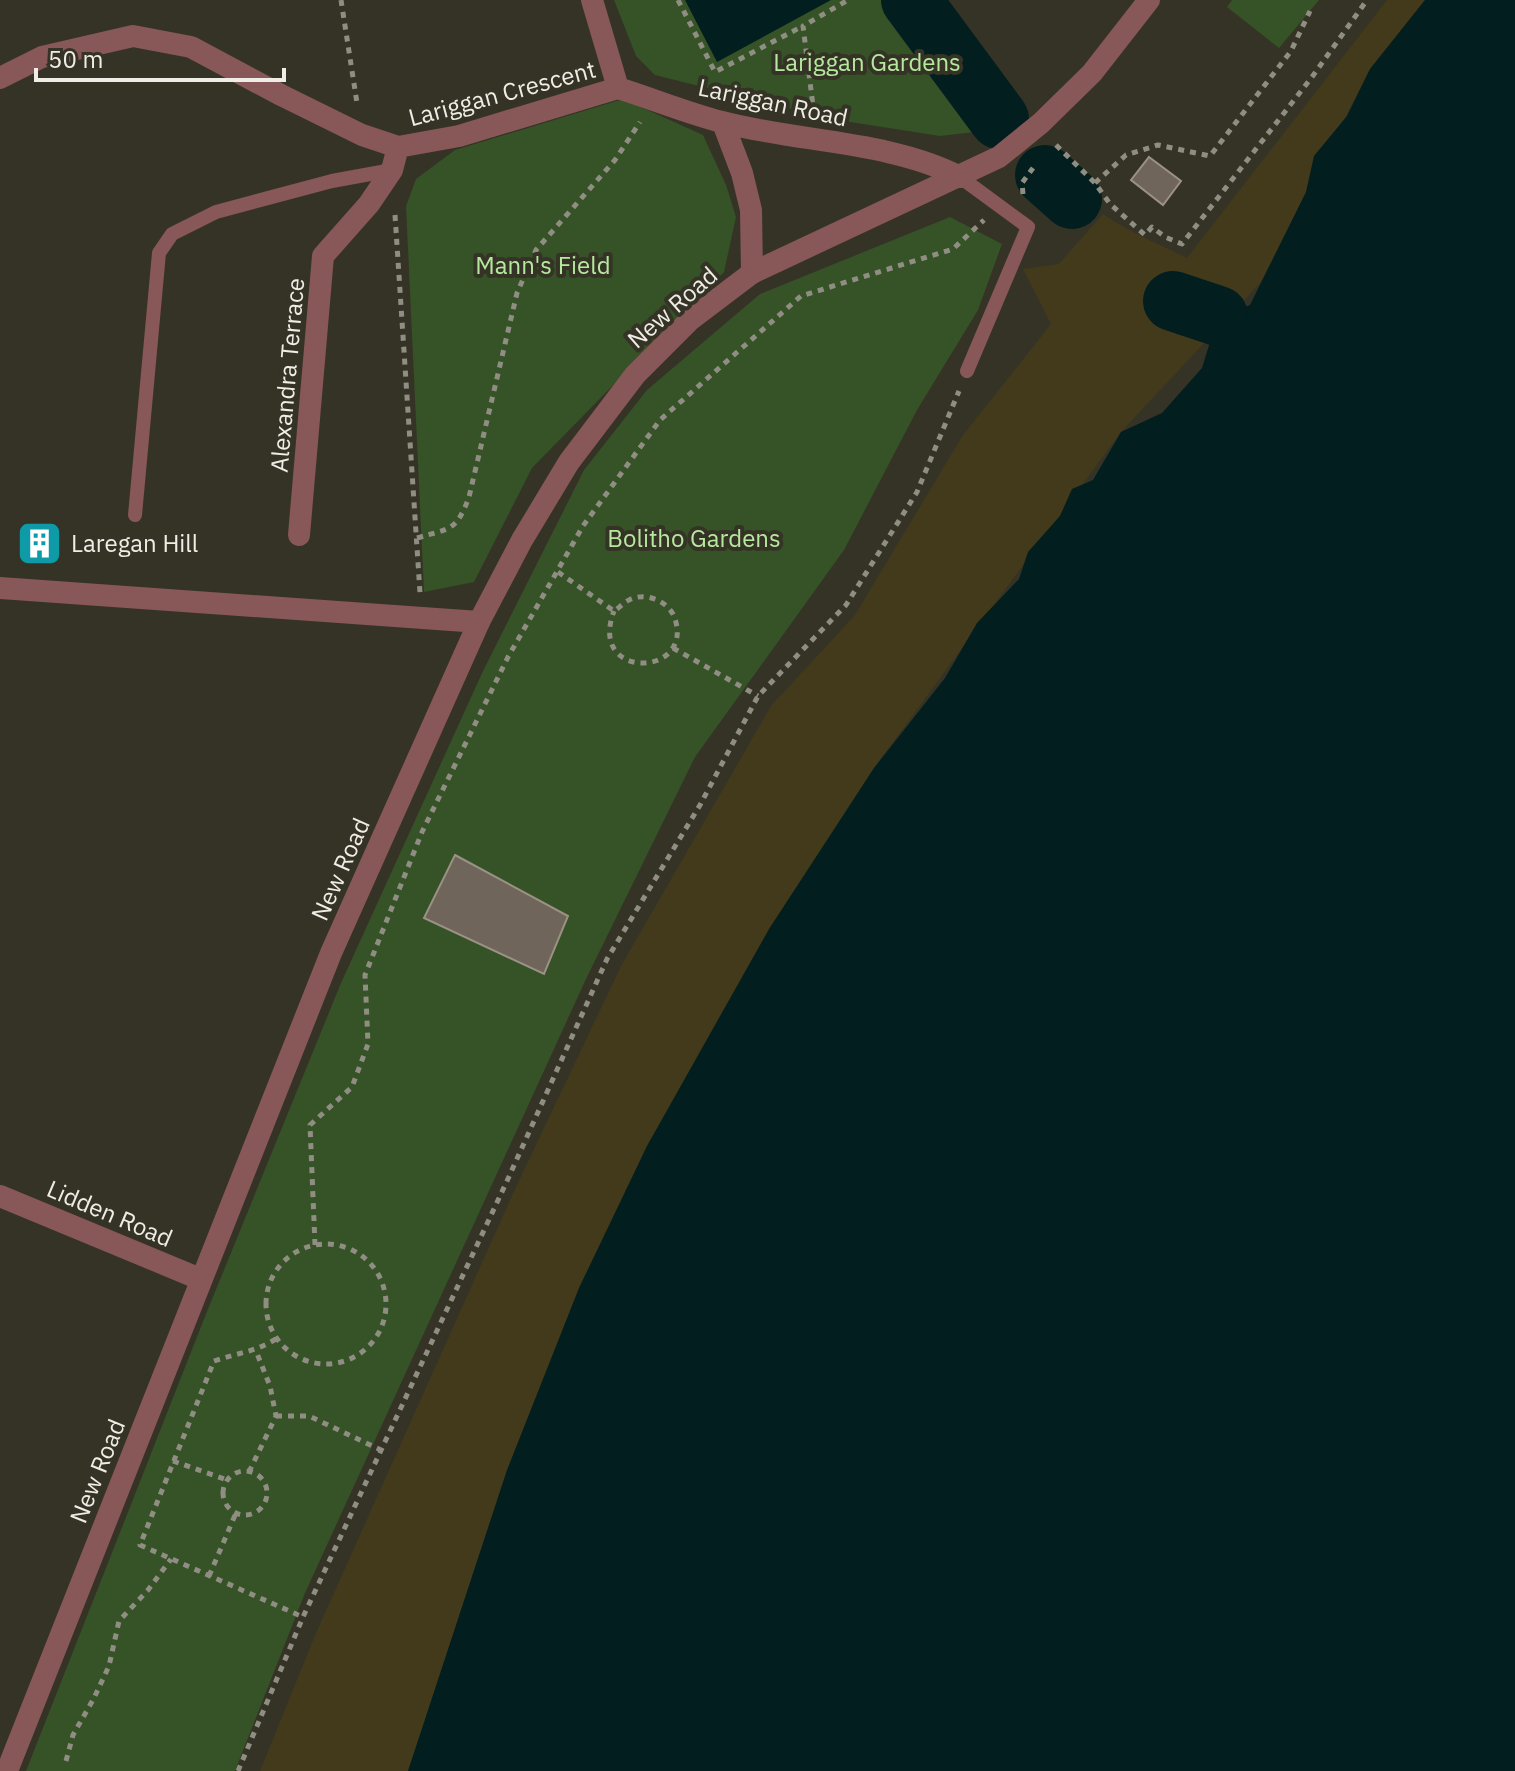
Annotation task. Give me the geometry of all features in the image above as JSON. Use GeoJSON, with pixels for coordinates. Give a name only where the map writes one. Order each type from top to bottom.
{"type":"FeatureCollection","features":[{"type":"Feature","properties":{"kind":"street"},"geometry":{"type":"LineString","coordinates":[[592,0],[618,88]]}},
{"type":"Feature","properties":{"kind":"street","name":"New Road"},"geometry":{"type":"LineString","coordinates":[[7,1771],[331,953],[479,622],[522,540],[569,462],[635,375],[690,320],[752,273],[999,157],[1041,123],[1092,73],[1149,0]]}},
{"type":"Feature","properties":{"kind":"street","name":"Lariggan Crescent"},"geometry":{"type":"LineString","coordinates":[[0,78],[42,57],[133,36],[191,47],[362,135],[398,147],[459,136],[618,88]]}},
{"type":"Feature","properties":{"kind":"street","name":"Lariggan Road"},"geometry":{"type":"LineString","coordinates":[[618,88],[723,123],[818,139],[937,165],[960,177]]}},
{"type":"Feature","properties":{"kind":"street"},"geometry":{"type":"LineString","coordinates":[[723,123],[742,173],[751,210],[752,273]]}},
{"type":"Feature","properties":{"kind":"street","name":"Alexandra Terrace"},"geometry":{"type":"LineString","coordinates":[[299,535],[323,256],[369,204],[392,170],[398,147]]}},
{"type":"Feature","properties":{"kind":"street"},"geometry":{"type":"LineString","coordinates":[[0,588],[479,622]]}},
{"type":"Feature","properties":{"kind":"street","name":"Lidden Road"},"geometry":{"type":"LineString","coordinates":[[0,1196],[200,1279]]}},
{"type":"Feature","properties":{"kind":"lane"},"geometry":{"type":"LineString","coordinates":[[135,515],[159,253],[172,234],[216,212],[332,181],[392,170]]}},
{"type":"Feature","properties":{"kind":"lane"},"geometry":{"type":"LineString","coordinates":[[960,177],[1028,227],[967,371]]}},
{"type":"Feature","properties":{"kind":"path"},"geometry":{"type":"LineString","coordinates":[[341,0],[362,135]]}},
{"type":"Feature","properties":{"kind":"path"},"geometry":{"type":"LineString","coordinates":[[678,0],[715,72],[848,0]]}},
{"type":"Feature","properties":{"kind":"path"},"geometry":{"type":"LineString","coordinates":[[1052,141],[1095,183],[1110,204],[1145,235],[1152,227],[1182,244],[1312,77],[1367,0]]}},
{"type":"Feature","properties":{"kind":"path"},"geometry":{"type":"LineString","coordinates":[[1095,183],[1126,155],[1158,145],[1210,156],[1291,51],[1310,11]]}},
{"type":"Feature","properties":{"kind":"path"},"geometry":{"type":"LineString","coordinates":[[803,26],[818,139]]}},
{"type":"Feature","properties":{"kind":"path"},"geometry":{"type":"LineString","coordinates":[[417,538],[460,521],[469,497],[517,293],[536,250],[615,160],[655,100]]}},
{"type":"Feature","properties":{"kind":"path"},"geometry":{"type":"LineString","coordinates":[[315,1245],[310,1125],[352,1087],[368,1044],[365,975],[422,832],[508,657],[583,526],[660,420],[801,296],[953,249],[1022,183],[1037,162]]}},
{"type":"Feature","properties":{"kind":"path"},"geometry":{"type":"LineString","coordinates":[[392,170],[421,618]]}},
{"type":"Feature","properties":{"kind":"path"},"geometry":{"type":"LineString","coordinates":[[1022,183],[1028,227]]}},
{"type":"Feature","properties":{"kind":"path"},"geometry":{"type":"LineString","coordinates":[[238,1771],[303,1617],[607,959],[700,805],[758,696],[846,605],[917,492],[967,371]]}},
{"type":"Feature","properties":{"kind":"path"},"geometry":{"type":"LineString","coordinates":[[558,572],[614,611]]}},
{"type":"Feature","properties":{"kind":"path"},"geometry":{"type":"LineString","coordinates":[[647,596],[661,601],[675,618],[677,639],[673,648],[660,661],[641,665],[625,660],[611,644],[609,626],[614,611],[629,599],[647,596]]}},
{"type":"Feature","properties":{"kind":"path"},"geometry":{"type":"LineString","coordinates":[[673,648],[758,696]]}},
{"type":"Feature","properties":{"kind":"path"},"geometry":{"type":"LineString","coordinates":[[315,1245],[335,1245],[354,1251],[370,1263],[381,1279],[386,1299],[384,1318],[377,1337],[364,1351],[346,1361],[327,1365],[307,1362],[289,1352],[276,1339],[267,1320],[266,1300],[270,1281],[281,1264],[296,1252],[315,1245]]}},
{"type":"Feature","properties":{"kind":"path"},"geometry":{"type":"LineString","coordinates":[[276,1339],[256,1351],[214,1361],[140,1545],[303,1617]]}},
{"type":"Feature","properties":{"kind":"path"},"geometry":{"type":"LineString","coordinates":[[249,1472],[276,1416],[270,1386],[256,1351]]}},
{"type":"Feature","properties":{"kind":"path"},"geometry":{"type":"LineString","coordinates":[[276,1416],[309,1416],[381,1450]]}},
{"type":"Feature","properties":{"kind":"path"},"geometry":{"type":"LineString","coordinates":[[173,1461],[227,1480]]}},
{"type":"Feature","properties":{"kind":"path"},"geometry":{"type":"LineString","coordinates":[[249,1472],[261,1478],[266,1499],[251,1514],[236,1513],[224,1499],[227,1480],[236,1473],[249,1472]]}},
{"type":"Feature","properties":{"kind":"path"},"geometry":{"type":"LineString","coordinates":[[209,1576],[236,1513]]}},
{"type":"Feature","properties":{"kind":"path"},"geometry":{"type":"LineString","coordinates":[[66,1761],[73,1735],[109,1666],[119,1621],[171,1559]]}},
{"type":"Feature","properties":{"kind":"green space","name":"Lariggan Gardens"},"geometry":{"type":"Polygon","coordinates":[[[614,0],[899,0],[955,81],[975,132],[940,136],[831,119],[655,75],[636,56],[614,0]]]}},
{"type":"Feature","properties":{"kind":"green space"},"geometry":{"type":"Polygon","coordinates":[[[1232,0],[1319,0],[1279,48],[1227,7],[1232,0]]]}},
{"type":"Feature","properties":{"kind":"green space","name":"Mann's Field"},"geometry":{"type":"Polygon","coordinates":[[[623,99],[703,135],[726,185],[736,217],[724,272],[532,468],[474,582],[424,592],[406,206],[416,179],[455,150],[623,99]]]}},
{"type":"Feature","properties":{"kind":"green space","name":"Bolitho Gardens"},"geometry":{"type":"Polygon","coordinates":[[[950,217],[1002,244],[978,310],[917,410],[844,550],[695,757],[586,979],[305,1593],[235,1771],[26,1771],[206,1314],[341,983],[483,671],[584,470],[647,390],[760,294],[950,217]]]}},
{"type":"Feature","properties":{"kind":"sand"},"geometry":{"type":"Polygon","coordinates":[[[1387,0],[1425,0],[1370,69],[1261,282],[1121,432],[874,768],[647,1146],[445,1666],[408,1771],[260,1771],[316,1633],[515,1189],[621,966],[771,706],[855,615],[963,435],[1051,324],[1023,269],[1059,264],[1103,214],[1187,258],[1387,0]]]}},
{"type":"Feature","properties":{"kind":"water"},"geometry":{"type":"Polygon","coordinates":[[[685,0],[831,0],[717,62],[685,0]]]}},
{"type":"Feature","properties":{"kind":"water"},"geometry":{"type":"Polygon","coordinates":[[[1425,0],[1515,0],[1515,1771],[408,1771],[507,1470],[579,1288],[647,1146],[769,929],[874,768],[945,678],[977,623],[1019,579],[1028,552],[1060,516],[1072,489],[1093,480],[1121,432],[1162,413],[1202,368],[1218,316],[1250,305],[1306,192],[1314,156],[1347,116],[1370,69],[1425,0]]]}},
{"type":"Feature","properties":{"kind":"building"},"geometry":{"type":"Polygon","coordinates":[[[1149,157],[1181,181],[1163,205],[1131,180],[1149,157]]]}},
{"type":"Feature","properties":{"kind":"building","name":"Laregan Hill"},"geometry":{"type":"Polygon","coordinates":[[[33,537],[48,538],[47,550],[32,548],[33,537]]]}},
{"type":"Feature","properties":{"kind":"building"},"geometry":{"type":"Polygon","coordinates":[[[455,855],[568,916],[544,974],[424,918],[455,855]]]}},
{"type":"Feature","properties":{"kind":"waterway"},"geometry":{"type":"LineString","coordinates":[[911,0],[999,119]]}},
{"type":"Feature","properties":{"kind":"waterway"},"geometry":{"type":"LineString","coordinates":[[1045,175],[1072,199]]}},
{"type":"Feature","properties":{"kind":"waterway"},"geometry":{"type":"LineString","coordinates":[[1173,301],[1218,316]]}},
{"type":"Feature","properties":{"kind":"place","name":"Laregan Hill"},"geometry":{"type":"Point","coordinates":[40,543]}}]}
